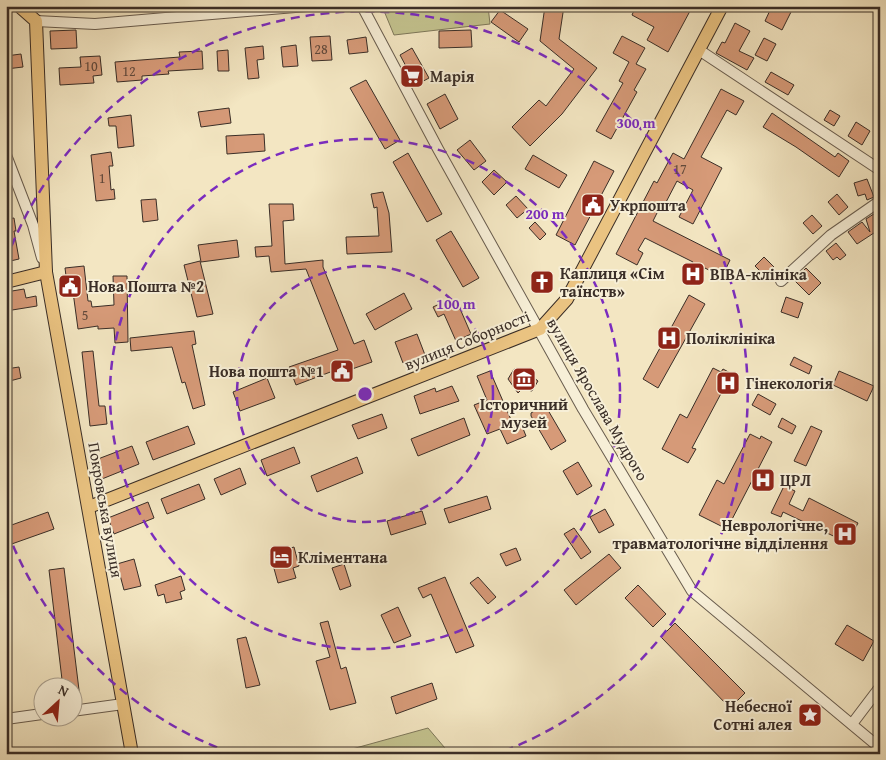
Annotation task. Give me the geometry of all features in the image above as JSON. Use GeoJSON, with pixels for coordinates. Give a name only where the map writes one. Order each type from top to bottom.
{"type":"FeatureCollection","features":[{"type":"Feature","properties":{"kind":"main road"},"geometry":{"type":"LineString","coordinates":[[19,6],[36,21]]}},
{"type":"Feature","properties":{"kind":"main road","name":"вулиця Соборності"},"geometry":{"type":"LineString","coordinates":[[89,507],[540,329],[566,300],[722,6]]}},
{"type":"Feature","properties":{"kind":"main road","name":"Покровська вулиця"},"geometry":{"type":"LineString","coordinates":[[36,21],[46,272],[132,754]]}},
{"type":"Feature","properties":{"kind":"main road"},"geometry":{"type":"LineString","coordinates":[[6,282],[46,272]]}},
{"type":"Feature","properties":{"kind":"street"},"geometry":{"type":"LineString","coordinates":[[36,21],[95,24],[307,6]]}},
{"type":"Feature","properties":{"kind":"street","name":"вулиця Ярослава Мудрого"},"geometry":{"type":"LineString","coordinates":[[362,6],[438,149],[583,409],[692,591],[880,748]]}},
{"type":"Feature","properties":{"kind":"street"},"geometry":{"type":"LineString","coordinates":[[699,50],[880,170]]}},
{"type":"Feature","properties":{"kind":"street","name":"Покровська вулиця"},"geometry":{"type":"LineString","coordinates":[[6,155],[33,224],[46,272]]}},
{"type":"Feature","properties":{"kind":"street"},"geometry":{"type":"LineString","coordinates":[[780,281],[831,235],[880,201]]}},
{"type":"Feature","properties":{"kind":"street"},"geometry":{"type":"LineString","coordinates":[[852,724],[880,687]]}},
{"type":"Feature","properties":{"kind":"street"},"geometry":{"type":"LineString","coordinates":[[82,709],[123,704]]}},
{"type":"Feature","properties":{"kind":"street"},"geometry":{"type":"LineString","coordinates":[[6,719],[32,715]]}},
{"type":"Feature","properties":{"kind":"shaded area"},"geometry":{"type":"Polygon","coordinates":[[[382,6],[488,6],[490,24],[394,35],[382,6]]]}},
{"type":"Feature","properties":{"kind":"shaded area"},"geometry":{"type":"Polygon","coordinates":[[[428,728],[450,754],[334,754],[428,728]]]}},
{"type":"Feature","properties":{"kind":"building"},"geometry":{"type":"Polygon","coordinates":[[[545,6],[564,6],[559,39],[597,68],[562,114],[530,146],[512,127],[539,100],[546,106],[574,69],[540,41],[545,6]]]}},
{"type":"Feature","properties":{"kind":"building"},"geometry":{"type":"Polygon","coordinates":[[[636,6],[682,6],[690,11],[668,52],[647,40],[654,27],[632,15],[636,6]]]}},
{"type":"Feature","properties":{"kind":"building"},"geometry":{"type":"Polygon","coordinates":[[[772,6],[794,6],[782,30],[765,21],[772,6]]]}},
{"type":"Feature","properties":{"kind":"building"},"geometry":{"type":"Polygon","coordinates":[[[500,10],[528,29],[519,42],[491,22],[500,10]]]}},
{"type":"Feature","properties":{"kind":"building"},"geometry":{"type":"Polygon","coordinates":[[[735,23],[750,31],[739,51],[754,58],[747,70],[716,53],[722,42],[725,43],[735,23]]]}},
{"type":"Feature","properties":{"kind":"building"},"geometry":{"type":"Polygon","coordinates":[[[76,30],[77,48],[51,49],[50,31],[76,30]]]}},
{"type":"Feature","properties":{"kind":"building"},"geometry":{"type":"Polygon","coordinates":[[[471,30],[472,47],[439,48],[439,31],[471,30]]]}},
{"type":"Feature","properties":{"kind":"building"},"geometry":{"type":"Polygon","coordinates":[[[330,36],[332,60],[312,61],[310,37],[330,36]]]}},
{"type":"Feature","properties":{"kind":"building"},"geometry":{"type":"Polygon","coordinates":[[[622,36],[645,48],[636,64],[646,69],[634,90],[637,92],[611,139],[596,131],[623,83],[619,81],[629,62],[613,53],[622,36]]]}},
{"type":"Feature","properties":{"kind":"building"},"geometry":{"type":"Polygon","coordinates":[[[366,37],[368,52],[349,54],[347,40],[366,37]]]}},
{"type":"Feature","properties":{"kind":"building"},"geometry":{"type":"Polygon","coordinates":[[[764,38],[776,44],[767,61],[755,55],[764,38]]]}},
{"type":"Feature","properties":{"kind":"building"},"geometry":{"type":"Polygon","coordinates":[[[296,45],[298,66],[283,67],[281,47],[296,45]]]}},
{"type":"Feature","properties":{"kind":"building"},"geometry":{"type":"Polygon","coordinates":[[[263,46],[264,59],[257,60],[259,78],[248,79],[245,48],[263,46]]]}},
{"type":"Feature","properties":{"kind":"building"},"geometry":{"type":"Polygon","coordinates":[[[412,48],[429,78],[416,85],[400,55],[412,48]]]}},
{"type":"Feature","properties":{"kind":"building"},"geometry":{"type":"Polygon","coordinates":[[[228,50],[229,71],[218,71],[217,51],[228,50]]]}},
{"type":"Feature","properties":{"kind":"building"},"geometry":{"type":"Polygon","coordinates":[[[202,51],[203,69],[168,71],[169,74],[142,76],[142,80],[117,82],[115,62],[180,57],[179,52],[202,51]]]}},
{"type":"Feature","properties":{"kind":"building"},"geometry":{"type":"Polygon","coordinates":[[[21,54],[23,67],[6,69],[6,56],[21,54]]]}},
{"type":"Feature","properties":{"kind":"building"},"geometry":{"type":"Polygon","coordinates":[[[100,56],[102,75],[93,76],[94,83],[60,85],[59,68],[81,67],[80,57],[100,56]]]}},
{"type":"Feature","properties":{"kind":"building"},"geometry":{"type":"Polygon","coordinates":[[[771,72],[794,85],[788,95],[765,82],[771,72]]]}},
{"type":"Feature","properties":{"kind":"building"},"geometry":{"type":"Polygon","coordinates":[[[366,80],[400,140],[385,149],[350,88],[366,80]]]}},
{"type":"Feature","properties":{"kind":"building"},"geometry":{"type":"Polygon","coordinates":[[[721,89],[744,101],[736,115],[727,110],[701,157],[722,168],[693,224],[679,217],[693,190],[677,181],[664,206],[661,205],[653,221],[730,260],[722,277],[705,268],[696,285],[684,278],[693,262],[645,238],[638,250],[643,253],[637,265],[616,254],[654,181],[657,183],[673,153],[684,159],[721,89]]]}},
{"type":"Feature","properties":{"kind":"building"},"geometry":{"type":"Polygon","coordinates":[[[445,94],[458,119],[440,129],[427,104],[445,94]]]}},
{"type":"Feature","properties":{"kind":"building"},"geometry":{"type":"Polygon","coordinates":[[[229,108],[231,123],[201,127],[198,112],[229,108]]]}},
{"type":"Feature","properties":{"kind":"building"},"geometry":{"type":"Polygon","coordinates":[[[830,110],[840,116],[834,126],[824,120],[830,110]]]}},
{"type":"Feature","properties":{"kind":"building"},"geometry":{"type":"Polygon","coordinates":[[[772,113],[835,157],[838,153],[849,161],[839,177],[763,127],[772,113]]]}},
{"type":"Feature","properties":{"kind":"building"},"geometry":{"type":"Polygon","coordinates":[[[131,115],[134,146],[118,148],[116,126],[109,126],[108,118],[131,115]]]}},
{"type":"Feature","properties":{"kind":"building"},"geometry":{"type":"Polygon","coordinates":[[[856,122],[870,131],[862,145],[848,136],[856,122]]]}},
{"type":"Feature","properties":{"kind":"building"},"geometry":{"type":"Polygon","coordinates":[[[264,134],[265,151],[227,154],[226,136],[264,134]]]}},
{"type":"Feature","properties":{"kind":"building"},"geometry":{"type":"Polygon","coordinates":[[[470,140],[486,161],[474,170],[457,150],[470,140]]]}},
{"type":"Feature","properties":{"kind":"building"},"geometry":{"type":"Polygon","coordinates":[[[111,152],[113,166],[109,166],[111,190],[114,189],[115,199],[96,201],[91,155],[111,152]]]}},
{"type":"Feature","properties":{"kind":"building"},"geometry":{"type":"Polygon","coordinates":[[[408,153],[442,214],[427,222],[393,162],[408,153]]]}},
{"type":"Feature","properties":{"kind":"building"},"geometry":{"type":"Polygon","coordinates":[[[533,155],[567,175],[559,188],[525,169],[533,155]]]}},
{"type":"Feature","properties":{"kind":"building"},"geometry":{"type":"Polygon","coordinates":[[[594,161],[614,171],[575,245],[556,235],[594,161]]]}},
{"type":"Feature","properties":{"kind":"building"},"geometry":{"type":"Polygon","coordinates":[[[494,170],[507,182],[494,195],[482,182],[494,170]]]}},
{"type":"Feature","properties":{"kind":"building"},"geometry":{"type":"Polygon","coordinates":[[[867,179],[874,197],[867,200],[865,194],[858,196],[854,183],[867,179]]]}},
{"type":"Feature","properties":{"kind":"building"},"geometry":{"type":"Polygon","coordinates":[[[383,192],[389,213],[392,252],[347,254],[346,237],[379,236],[377,207],[374,208],[371,194],[383,192]]]}},
{"type":"Feature","properties":{"kind":"building"},"geometry":{"type":"Polygon","coordinates":[[[837,194],[848,207],[839,215],[828,202],[837,194]]]}},
{"type":"Feature","properties":{"kind":"building"},"geometry":{"type":"Polygon","coordinates":[[[516,196],[528,209],[517,218],[506,205],[516,196]]]}},
{"type":"Feature","properties":{"kind":"building"},"geometry":{"type":"Polygon","coordinates":[[[156,199],[158,220],[143,222],[141,200],[156,199]]]}},
{"type":"Feature","properties":{"kind":"building"},"geometry":{"type":"Polygon","coordinates":[[[269,204],[293,204],[294,220],[283,221],[285,264],[323,260],[323,267],[354,344],[364,340],[372,362],[335,375],[333,371],[296,385],[289,367],[338,350],[306,269],[271,272],[269,256],[256,257],[255,247],[272,246],[269,204]]]}},
{"type":"Feature","properties":{"kind":"building"},"geometry":{"type":"Polygon","coordinates":[[[880,210],[880,229],[857,244],[848,232],[862,222],[870,232],[866,219],[880,210]]]}},
{"type":"Feature","properties":{"kind":"building"},"geometry":{"type":"Polygon","coordinates":[[[812,215],[822,226],[813,234],[803,223],[812,215]]]}},
{"type":"Feature","properties":{"kind":"building"},"geometry":{"type":"Polygon","coordinates":[[[14,218],[16,231],[14,231],[19,259],[6,262],[6,219],[14,218]]]}},
{"type":"Feature","properties":{"kind":"building"},"geometry":{"type":"Polygon","coordinates":[[[535,222],[546,234],[540,240],[529,228],[535,222]]]}},
{"type":"Feature","properties":{"kind":"building"},"geometry":{"type":"Polygon","coordinates":[[[451,231],[479,278],[463,287],[436,240],[451,231]]]}},
{"type":"Feature","properties":{"kind":"building"},"geometry":{"type":"Polygon","coordinates":[[[237,240],[239,257],[201,262],[198,245],[237,240]]]}},
{"type":"Feature","properties":{"kind":"building"},"geometry":{"type":"Polygon","coordinates":[[[836,243],[846,255],[840,260],[837,257],[833,260],[826,251],[836,243]]]}},
{"type":"Feature","properties":{"kind":"building"},"geometry":{"type":"Polygon","coordinates":[[[764,257],[774,267],[765,276],[755,266],[764,257]]]}},
{"type":"Feature","properties":{"kind":"building"},"geometry":{"type":"Polygon","coordinates":[[[200,261],[213,314],[197,317],[184,265],[200,261]]]}},
{"type":"Feature","properties":{"kind":"building"},"geometry":{"type":"Polygon","coordinates":[[[84,266],[88,301],[91,301],[92,307],[114,305],[113,276],[127,276],[128,342],[115,343],[114,328],[98,329],[98,326],[78,329],[73,292],[68,292],[65,268],[84,266]]]}},
{"type":"Feature","properties":{"kind":"building"},"geometry":{"type":"Polygon","coordinates":[[[806,268],[821,283],[809,295],[794,280],[806,268]]]}},
{"type":"Feature","properties":{"kind":"building"},"geometry":{"type":"Polygon","coordinates":[[[24,289],[26,298],[36,296],[37,306],[6,311],[6,292],[24,289]]]}},
{"type":"Feature","properties":{"kind":"building"},"geometry":{"type":"Polygon","coordinates":[[[404,293],[412,309],[375,330],[366,314],[404,293]]]}},
{"type":"Feature","properties":{"kind":"building"},"geometry":{"type":"Polygon","coordinates":[[[689,295],[705,304],[658,388],[643,379],[689,295]]]}},
{"type":"Feature","properties":{"kind":"building"},"geometry":{"type":"Polygon","coordinates":[[[786,297],[803,303],[798,318],[781,312],[786,297]]]}},
{"type":"Feature","properties":{"kind":"building"},"geometry":{"type":"Polygon","coordinates":[[[448,300],[451,307],[458,304],[471,334],[456,341],[444,314],[438,317],[433,307],[448,300]]]}},
{"type":"Feature","properties":{"kind":"building"},"geometry":{"type":"Polygon","coordinates":[[[194,331],[196,344],[192,345],[205,405],[193,409],[185,382],[182,383],[172,347],[131,351],[130,338],[194,331]]]}},
{"type":"Feature","properties":{"kind":"building"},"geometry":{"type":"Polygon","coordinates":[[[417,334],[425,355],[403,363],[395,342],[417,334]]]}},
{"type":"Feature","properties":{"kind":"building"},"geometry":{"type":"Polygon","coordinates":[[[93,351],[99,406],[105,406],[107,424],[90,426],[82,352],[93,351]]]}},
{"type":"Feature","properties":{"kind":"building"},"geometry":{"type":"Polygon","coordinates":[[[794,357],[812,366],[809,374],[790,365],[794,357]]]}},
{"type":"Feature","properties":{"kind":"building"},"geometry":{"type":"Polygon","coordinates":[[[19,367],[21,378],[6,382],[6,369],[19,367]]]}},
{"type":"Feature","properties":{"kind":"building"},"geometry":{"type":"Polygon","coordinates":[[[713,368],[721,372],[723,369],[734,375],[728,387],[725,386],[692,448],[696,449],[688,463],[662,449],[680,414],[687,418],[713,368]]]}},
{"type":"Feature","properties":{"kind":"building"},"geometry":{"type":"Polygon","coordinates":[[[514,369],[523,369],[538,381],[532,391],[522,389],[518,393],[508,379],[514,369]]]}},
{"type":"Feature","properties":{"kind":"building"},"geometry":{"type":"Polygon","coordinates":[[[490,371],[515,429],[522,426],[526,436],[507,444],[500,429],[487,434],[474,405],[487,400],[477,376],[490,371]]]}},
{"type":"Feature","properties":{"kind":"building"},"geometry":{"type":"Polygon","coordinates":[[[839,371],[874,386],[867,401],[833,385],[839,371]]]}},
{"type":"Feature","properties":{"kind":"building"},"geometry":{"type":"Polygon","coordinates":[[[267,378],[275,398],[240,411],[233,392],[267,378]]]}},
{"type":"Feature","properties":{"kind":"building"},"geometry":{"type":"Polygon","coordinates":[[[452,386],[459,401],[420,414],[414,396],[435,388],[436,392],[452,386]]]}},
{"type":"Feature","properties":{"kind":"building"},"geometry":{"type":"Polygon","coordinates":[[[758,394],[776,404],[770,415],[752,405],[758,394]]]}},
{"type":"Feature","properties":{"kind":"building"},"geometry":{"type":"Polygon","coordinates":[[[545,405],[566,441],[551,450],[531,416],[531,413],[545,405]]]}},
{"type":"Feature","properties":{"kind":"building"},"geometry":{"type":"Polygon","coordinates":[[[382,414],[387,428],[358,439],[352,425],[382,414]]]}},
{"type":"Feature","properties":{"kind":"building"},"geometry":{"type":"Polygon","coordinates":[[[464,418],[470,435],[418,456],[411,439],[464,418]]]}},
{"type":"Feature","properties":{"kind":"building"},"geometry":{"type":"Polygon","coordinates":[[[782,418],[796,426],[792,434],[778,427],[782,418]]]}},
{"type":"Feature","properties":{"kind":"building"},"geometry":{"type":"Polygon","coordinates":[[[188,426],[195,444],[153,460],[146,442],[188,426]]]}},
{"type":"Feature","properties":{"kind":"building"},"geometry":{"type":"Polygon","coordinates":[[[811,426],[822,431],[806,466],[794,461],[811,426]]]}},
{"type":"Feature","properties":{"kind":"building"},"geometry":{"type":"Polygon","coordinates":[[[750,434],[760,439],[761,436],[772,442],[727,529],[699,515],[717,480],[724,484],[750,434]]]}},
{"type":"Feature","properties":{"kind":"building"},"geometry":{"type":"Polygon","coordinates":[[[132,446],[139,464],[97,481],[90,462],[132,446]]]}},
{"type":"Feature","properties":{"kind":"building"},"geometry":{"type":"Polygon","coordinates":[[[294,447],[300,463],[267,476],[261,460],[294,447]]]}},
{"type":"Feature","properties":{"kind":"building"},"geometry":{"type":"Polygon","coordinates":[[[357,457],[363,473],[317,492],[311,476],[357,457]]]}},
{"type":"Feature","properties":{"kind":"building"},"geometry":{"type":"Polygon","coordinates":[[[578,462],[592,486],[577,495],[563,471],[578,462]]]}},
{"type":"Feature","properties":{"kind":"building"},"geometry":{"type":"Polygon","coordinates":[[[240,468],[246,484],[221,495],[214,479],[240,468]]]}},
{"type":"Feature","properties":{"kind":"building"},"geometry":{"type":"Polygon","coordinates":[[[199,484],[205,499],[167,514],[161,499],[199,484]]]}},
{"type":"Feature","properties":{"kind":"building"},"geometry":{"type":"Polygon","coordinates":[[[784,486],[795,491],[789,504],[803,511],[809,498],[858,523],[848,543],[783,512],[781,517],[771,513],[784,486]]]}},
{"type":"Feature","properties":{"kind":"building"},"geometry":{"type":"Polygon","coordinates":[[[487,496],[491,509],[449,523],[444,509],[487,496]]]}},
{"type":"Feature","properties":{"kind":"building"},"geometry":{"type":"Polygon","coordinates":[[[148,502],[154,518],[114,534],[108,518],[148,502]]]}},
{"type":"Feature","properties":{"kind":"building"},"geometry":{"type":"Polygon","coordinates":[[[605,509],[614,525],[599,533],[590,517],[605,509]]]}},
{"type":"Feature","properties":{"kind":"building"},"geometry":{"type":"Polygon","coordinates":[[[422,511],[426,524],[391,535],[387,521],[422,511]]]}},
{"type":"Feature","properties":{"kind":"building"},"geometry":{"type":"Polygon","coordinates":[[[48,512],[54,529],[6,546],[6,527],[48,512]]]}},
{"type":"Feature","properties":{"kind":"building"},"geometry":{"type":"Polygon","coordinates":[[[574,528],[591,552],[581,559],[564,534],[574,528]]]}},
{"type":"Feature","properties":{"kind":"building"},"geometry":{"type":"Polygon","coordinates":[[[294,547],[299,566],[293,568],[296,578],[278,583],[270,554],[294,547]]]}},
{"type":"Feature","properties":{"kind":"building"},"geometry":{"type":"Polygon","coordinates":[[[516,548],[521,560],[506,566],[500,554],[516,548]]]}},
{"type":"Feature","properties":{"kind":"building"},"geometry":{"type":"Polygon","coordinates":[[[609,554],[621,568],[576,605],[564,590],[609,554]]]}},
{"type":"Feature","properties":{"kind":"building"},"geometry":{"type":"Polygon","coordinates":[[[134,559],[141,586],[124,590],[117,564],[134,559]]]}},
{"type":"Feature","properties":{"kind":"building"},"geometry":{"type":"Polygon","coordinates":[[[344,564],[351,586],[340,590],[332,568],[344,564]]]}},
{"type":"Feature","properties":{"kind":"building"},"geometry":{"type":"Polygon","coordinates":[[[64,568],[78,678],[62,678],[49,570],[64,568]]]}},
{"type":"Feature","properties":{"kind":"building"},"geometry":{"type":"Polygon","coordinates":[[[181,576],[185,590],[180,592],[182,599],[166,603],[164,594],[158,596],[155,585],[181,576]]]}},
{"type":"Feature","properties":{"kind":"building"},"geometry":{"type":"Polygon","coordinates":[[[445,577],[474,646],[456,653],[431,594],[423,598],[418,588],[445,577]]]}},
{"type":"Feature","properties":{"kind":"building"},"geometry":{"type":"Polygon","coordinates":[[[478,577],[496,597],[488,604],[470,583],[478,577]]]}},
{"type":"Feature","properties":{"kind":"building"},"geometry":{"type":"Polygon","coordinates":[[[638,585],[666,614],[653,627],[625,598],[638,585]]]}},
{"type":"Feature","properties":{"kind":"building"},"geometry":{"type":"Polygon","coordinates":[[[398,607],[411,636],[394,643],[381,615],[398,607]]]}},
{"type":"Feature","properties":{"kind":"building"},"geometry":{"type":"Polygon","coordinates":[[[328,621],[341,669],[346,667],[356,703],[330,710],[316,661],[330,657],[320,623],[328,621]]]}},
{"type":"Feature","properties":{"kind":"building"},"geometry":{"type":"Polygon","coordinates":[[[675,623],[745,693],[730,708],[661,637],[675,623]]]}},
{"type":"Feature","properties":{"kind":"building"},"geometry":{"type":"Polygon","coordinates":[[[847,625],[874,641],[863,661],[835,644],[847,625]]]}},
{"type":"Feature","properties":{"kind":"building"},"geometry":{"type":"Polygon","coordinates":[[[246,637],[260,685],[246,688],[237,639],[246,637]]]}},
{"type":"Feature","properties":{"kind":"building"},"geometry":{"type":"Polygon","coordinates":[[[432,683],[437,699],[396,714],[391,697],[432,683]]]}},
{"type":"Feature","properties":{"kind":"place","name":"Марія"},"geometry":{"type":"Point","coordinates":[412,76]}},
{"type":"Feature","properties":{"kind":"place","name":"Укрпошта"},"geometry":{"type":"Point","coordinates":[593,205]}},
{"type":"Feature","properties":{"kind":"place","name":"ВІВА-клініка"},"geometry":{"type":"Point","coordinates":[693,274]}},
{"type":"Feature","properties":{"kind":"place","name":"Каплиця «Сім таїнств»"},"geometry":{"type":"Point","coordinates":[542,282]}},
{"type":"Feature","properties":{"kind":"place","name":"Нова Пошта №2"},"geometry":{"type":"Point","coordinates":[70,286]}},
{"type":"Feature","properties":{"kind":"place","name":"Поліклініка"},"geometry":{"type":"Point","coordinates":[669,338]}},
{"type":"Feature","properties":{"kind":"place","name":"Нова пошта №1"},"geometry":{"type":"Point","coordinates":[342,371]}},
{"type":"Feature","properties":{"kind":"place","name":"Історичний музей"},"geometry":{"type":"Point","coordinates":[524,379]}},
{"type":"Feature","properties":{"kind":"place","name":"Гінекологія"},"geometry":{"type":"Point","coordinates":[728,383]}},
{"type":"Feature","properties":{"kind":"place","name":"ЦРЛ"},"geometry":{"type":"Point","coordinates":[763,480]}},
{"type":"Feature","properties":{"kind":"place","name":"Неврологічне, травматологічне відділення"},"geometry":{"type":"Point","coordinates":[845,534]}},
{"type":"Feature","properties":{"kind":"place","name":"Кліментана"},"geometry":{"type":"Point","coordinates":[281,557]}},
{"type":"Feature","properties":{"kind":"place","name":"Небесної Сотні алея"},"geometry":{"type":"Point","coordinates":[810,715]}}]}
